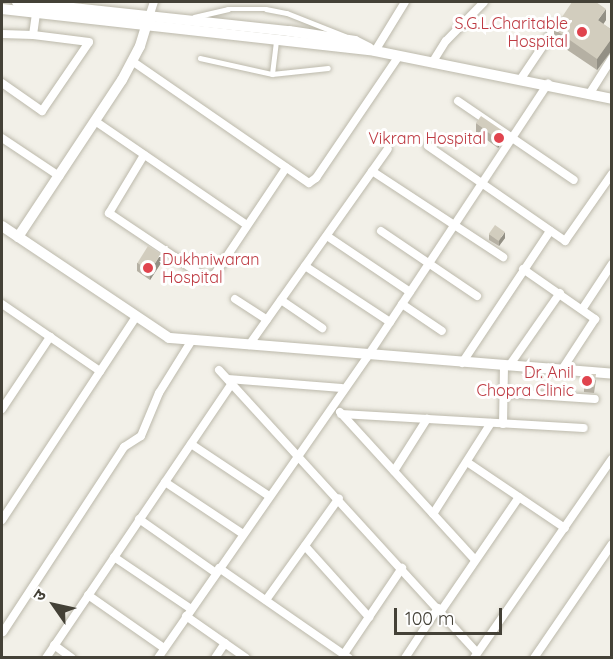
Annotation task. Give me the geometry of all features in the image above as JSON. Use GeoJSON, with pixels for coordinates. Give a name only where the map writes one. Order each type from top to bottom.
{"type":"FeatureCollection","features":[{"type":"Feature","properties":{"kind":"street"},"geometry":{"type":"LineString","coordinates":[[17,2],[37,9]]}},
{"type":"Feature","properties":{"kind":"street"},"geometry":{"type":"LineString","coordinates":[[18,237],[132,62],[154,2]]}},
{"type":"Feature","properties":{"kind":"street"},"geometry":{"type":"LineString","coordinates":[[375,51],[405,2]]}},
{"type":"Feature","properties":{"kind":"street"},"geometry":{"type":"LineString","coordinates":[[432,63],[446,41],[484,2]]}},
{"type":"Feature","properties":{"kind":"street"},"geometry":{"type":"LineString","coordinates":[[2,9],[37,9],[276,35],[356,41],[375,51]]}},
{"type":"Feature","properties":{"kind":"street"},"geometry":{"type":"LineString","coordinates":[[33,34],[37,9]]}},
{"type":"Feature","properties":{"kind":"street"},"geometry":{"type":"LineString","coordinates":[[520,80],[565,14]]}},
{"type":"Feature","properties":{"kind":"street"},"geometry":{"type":"LineString","coordinates":[[148,21],[181,20],[244,27],[276,35],[375,51],[548,84],[612,99]]}},
{"type":"Feature","properties":{"kind":"street"},"geometry":{"type":"LineString","coordinates":[[2,34],[33,34],[89,42],[42,111],[2,83]]}},
{"type":"Feature","properties":{"kind":"street"},"geometry":{"type":"LineString","coordinates":[[132,62],[305,182],[316,178],[399,56]]}},
{"type":"Feature","properties":{"kind":"street"},"geometry":{"type":"LineString","coordinates":[[590,93],[612,58]]}},
{"type":"Feature","properties":{"kind":"street"},"geometry":{"type":"LineString","coordinates":[[158,657],[342,388],[367,357],[548,84]]}},
{"type":"Feature","properties":{"kind":"street"},"geometry":{"type":"LineString","coordinates":[[458,100],[574,180]]}},
{"type":"Feature","properties":{"kind":"street"},"geometry":{"type":"LineString","coordinates":[[95,120],[247,225]]}},
{"type":"Feature","properties":{"kind":"street"},"geometry":{"type":"LineString","coordinates":[[2,138],[59,176]]}},
{"type":"Feature","properties":{"kind":"street"},"geometry":{"type":"LineString","coordinates":[[428,146],[561,240],[569,238],[612,174]]}},
{"type":"Feature","properties":{"kind":"street"},"geometry":{"type":"LineString","coordinates":[[249,345],[388,149]]}},
{"type":"Feature","properties":{"kind":"street"},"geometry":{"type":"LineString","coordinates":[[144,155],[109,211],[129,228],[206,278],[214,274],[286,168]]}},
{"type":"Feature","properties":{"kind":"street"},"geometry":{"type":"LineString","coordinates":[[372,171],[503,257]]}},
{"type":"Feature","properties":{"kind":"street"},"geometry":{"type":"LineString","coordinates":[[2,226],[135,318],[169,338],[367,357],[612,374]]}},
{"type":"Feature","properties":{"kind":"street"},"geometry":{"type":"LineString","coordinates":[[381,231],[477,296]]}},
{"type":"Feature","properties":{"kind":"street"},"geometry":{"type":"LineString","coordinates":[[462,363],[550,231]]}},
{"type":"Feature","properties":{"kind":"street"},"geometry":{"type":"LineString","coordinates":[[327,236],[410,292]]}},
{"type":"Feature","properties":{"kind":"street"},"geometry":{"type":"LineString","coordinates":[[583,308],[612,264]]}},
{"type":"Feature","properties":{"kind":"street"},"geometry":{"type":"LineString","coordinates":[[305,266],[390,322]]}},
{"type":"Feature","properties":{"kind":"street"},"geometry":{"type":"LineString","coordinates":[[524,269],[594,316],[594,322],[561,371]]}},
{"type":"Feature","properties":{"kind":"street"},"geometry":{"type":"LineString","coordinates":[[502,424],[507,366],[560,293]]}},
{"type":"Feature","properties":{"kind":"street"},"geometry":{"type":"LineString","coordinates":[[235,299],[267,320]]}},
{"type":"Feature","properties":{"kind":"street"},"geometry":{"type":"LineString","coordinates":[[281,300],[322,328]]}},
{"type":"Feature","properties":{"kind":"street"},"geometry":{"type":"LineString","coordinates":[[2,304],[100,371]]}},
{"type":"Feature","properties":{"kind":"street"},"geometry":{"type":"LineString","coordinates":[[402,304],[442,331]]}},
{"type":"Feature","properties":{"kind":"street"},"geometry":{"type":"LineString","coordinates":[[3,514],[135,318]]}},
{"type":"Feature","properties":{"kind":"street"},"geometry":{"type":"LineString","coordinates":[[2,409],[50,337]]}},
{"type":"Feature","properties":{"kind":"street"},"geometry":{"type":"LineString","coordinates":[[3,632],[124,447],[141,436],[159,393],[192,340]]}},
{"type":"Feature","properties":{"kind":"street"},"geometry":{"type":"LineString","coordinates":[[219,370],[440,609],[475,654],[491,637],[612,459]]}},
{"type":"Feature","properties":{"kind":"street"},"geometry":{"type":"LineString","coordinates":[[230,381],[342,388]]}},
{"type":"Feature","properties":{"kind":"street"},"geometry":{"type":"LineString","coordinates":[[46,657],[165,482],[230,381]]}},
{"type":"Feature","properties":{"kind":"street"},"geometry":{"type":"LineString","coordinates":[[504,393],[596,399]]}},
{"type":"Feature","properties":{"kind":"street"},"geometry":{"type":"LineString","coordinates":[[332,403],[475,560]]}},
{"type":"Feature","properties":{"kind":"street"},"geometry":{"type":"LineString","coordinates":[[341,414],[584,428]]}},
{"type":"Feature","properties":{"kind":"street"},"geometry":{"type":"LineString","coordinates":[[394,471],[427,419]]}},
{"type":"Feature","properties":{"kind":"street"},"geometry":{"type":"LineString","coordinates":[[433,514],[491,423]]}},
{"type":"Feature","properties":{"kind":"street"},"geometry":{"type":"LineString","coordinates":[[190,444],[269,496]]}},
{"type":"Feature","properties":{"kind":"street"},"geometry":{"type":"LineString","coordinates":[[466,462],[565,528]]}},
{"type":"Feature","properties":{"kind":"street"},"geometry":{"type":"LineString","coordinates":[[165,482],[243,534]]}},
{"type":"Feature","properties":{"kind":"street"},"geometry":{"type":"LineString","coordinates":[[405,657],[519,497]]}},
{"type":"Feature","properties":{"kind":"street"},"geometry":{"type":"LineString","coordinates":[[266,600],[339,498]]}},
{"type":"Feature","properties":{"kind":"street"},"geometry":{"type":"LineString","coordinates":[[139,519],[266,600],[346,656],[402,568]]}},
{"type":"Feature","properties":{"kind":"street"},"geometry":{"type":"LineString","coordinates":[[534,657],[612,544]]}},
{"type":"Feature","properties":{"kind":"street"},"geometry":{"type":"LineString","coordinates":[[305,546],[369,617]]}},
{"type":"Feature","properties":{"kind":"street"},"geometry":{"type":"LineString","coordinates":[[114,557],[246,657]]}},
{"type":"Feature","properties":{"kind":"street"},"geometry":{"type":"LineString","coordinates":[[88,595],[164,648]]}},
{"type":"Feature","properties":{"kind":"street"},"geometry":{"type":"LineString","coordinates":[[215,657],[225,643]]}},
{"type":"Feature","properties":{"kind":"street"},"geometry":{"type":"LineString","coordinates":[[54,645],[72,657]]}},
{"type":"Feature","properties":{"kind":"lane"},"geometry":{"type":"LineString","coordinates":[[181,20],[228,9],[287,13],[356,41]]}},
{"type":"Feature","properties":{"kind":"lane"},"geometry":{"type":"LineString","coordinates":[[244,27],[245,9]]}},
{"type":"Feature","properties":{"kind":"lane"},"geometry":{"type":"LineString","coordinates":[[272,74],[276,35]]}},
{"type":"Feature","properties":{"kind":"lane"},"geometry":{"type":"LineString","coordinates":[[200,58],[272,74],[328,69]]}},
{"type":"Feature","properties":{"kind":"building"},"geometry":{"type":"Polygon","coordinates":[[[572,2],[596,2],[606,9],[598,20],[612,30],[612,38],[597,59],[554,29],[572,2]]]}},
{"type":"Feature","properties":{"kind":"building"},"geometry":{"type":"Polygon","coordinates":[[[481,116],[503,131],[498,140],[476,123],[481,116]]]}},
{"type":"Feature","properties":{"kind":"building"},"geometry":{"type":"Polygon","coordinates":[[[495,225],[505,232],[499,241],[489,234],[495,225]]]}},
{"type":"Feature","properties":{"kind":"building"},"geometry":{"type":"Polygon","coordinates":[[[148,246],[161,254],[150,271],[137,263],[148,246]]]}},
{"type":"Feature","properties":{"kind":"building"},"geometry":{"type":"Polygon","coordinates":[[[586,374],[596,374],[594,387],[584,386],[586,374]]]}},
{"type":"Feature","properties":{"kind":"place","name":"S.G.L.Charitable Hospital"},"geometry":{"type":"Point","coordinates":[582,32]}},
{"type":"Feature","properties":{"kind":"place","name":"Vikram Hospital"},"geometry":{"type":"Point","coordinates":[499,138]}},
{"type":"Feature","properties":{"kind":"place","name":"Dukhniwaran Hospital"},"geometry":{"type":"Point","coordinates":[148,268]}},
{"type":"Feature","properties":{"kind":"place","name":"Dr. Anil Chopra Clinic"},"geometry":{"type":"Point","coordinates":[587,381]}}]}
